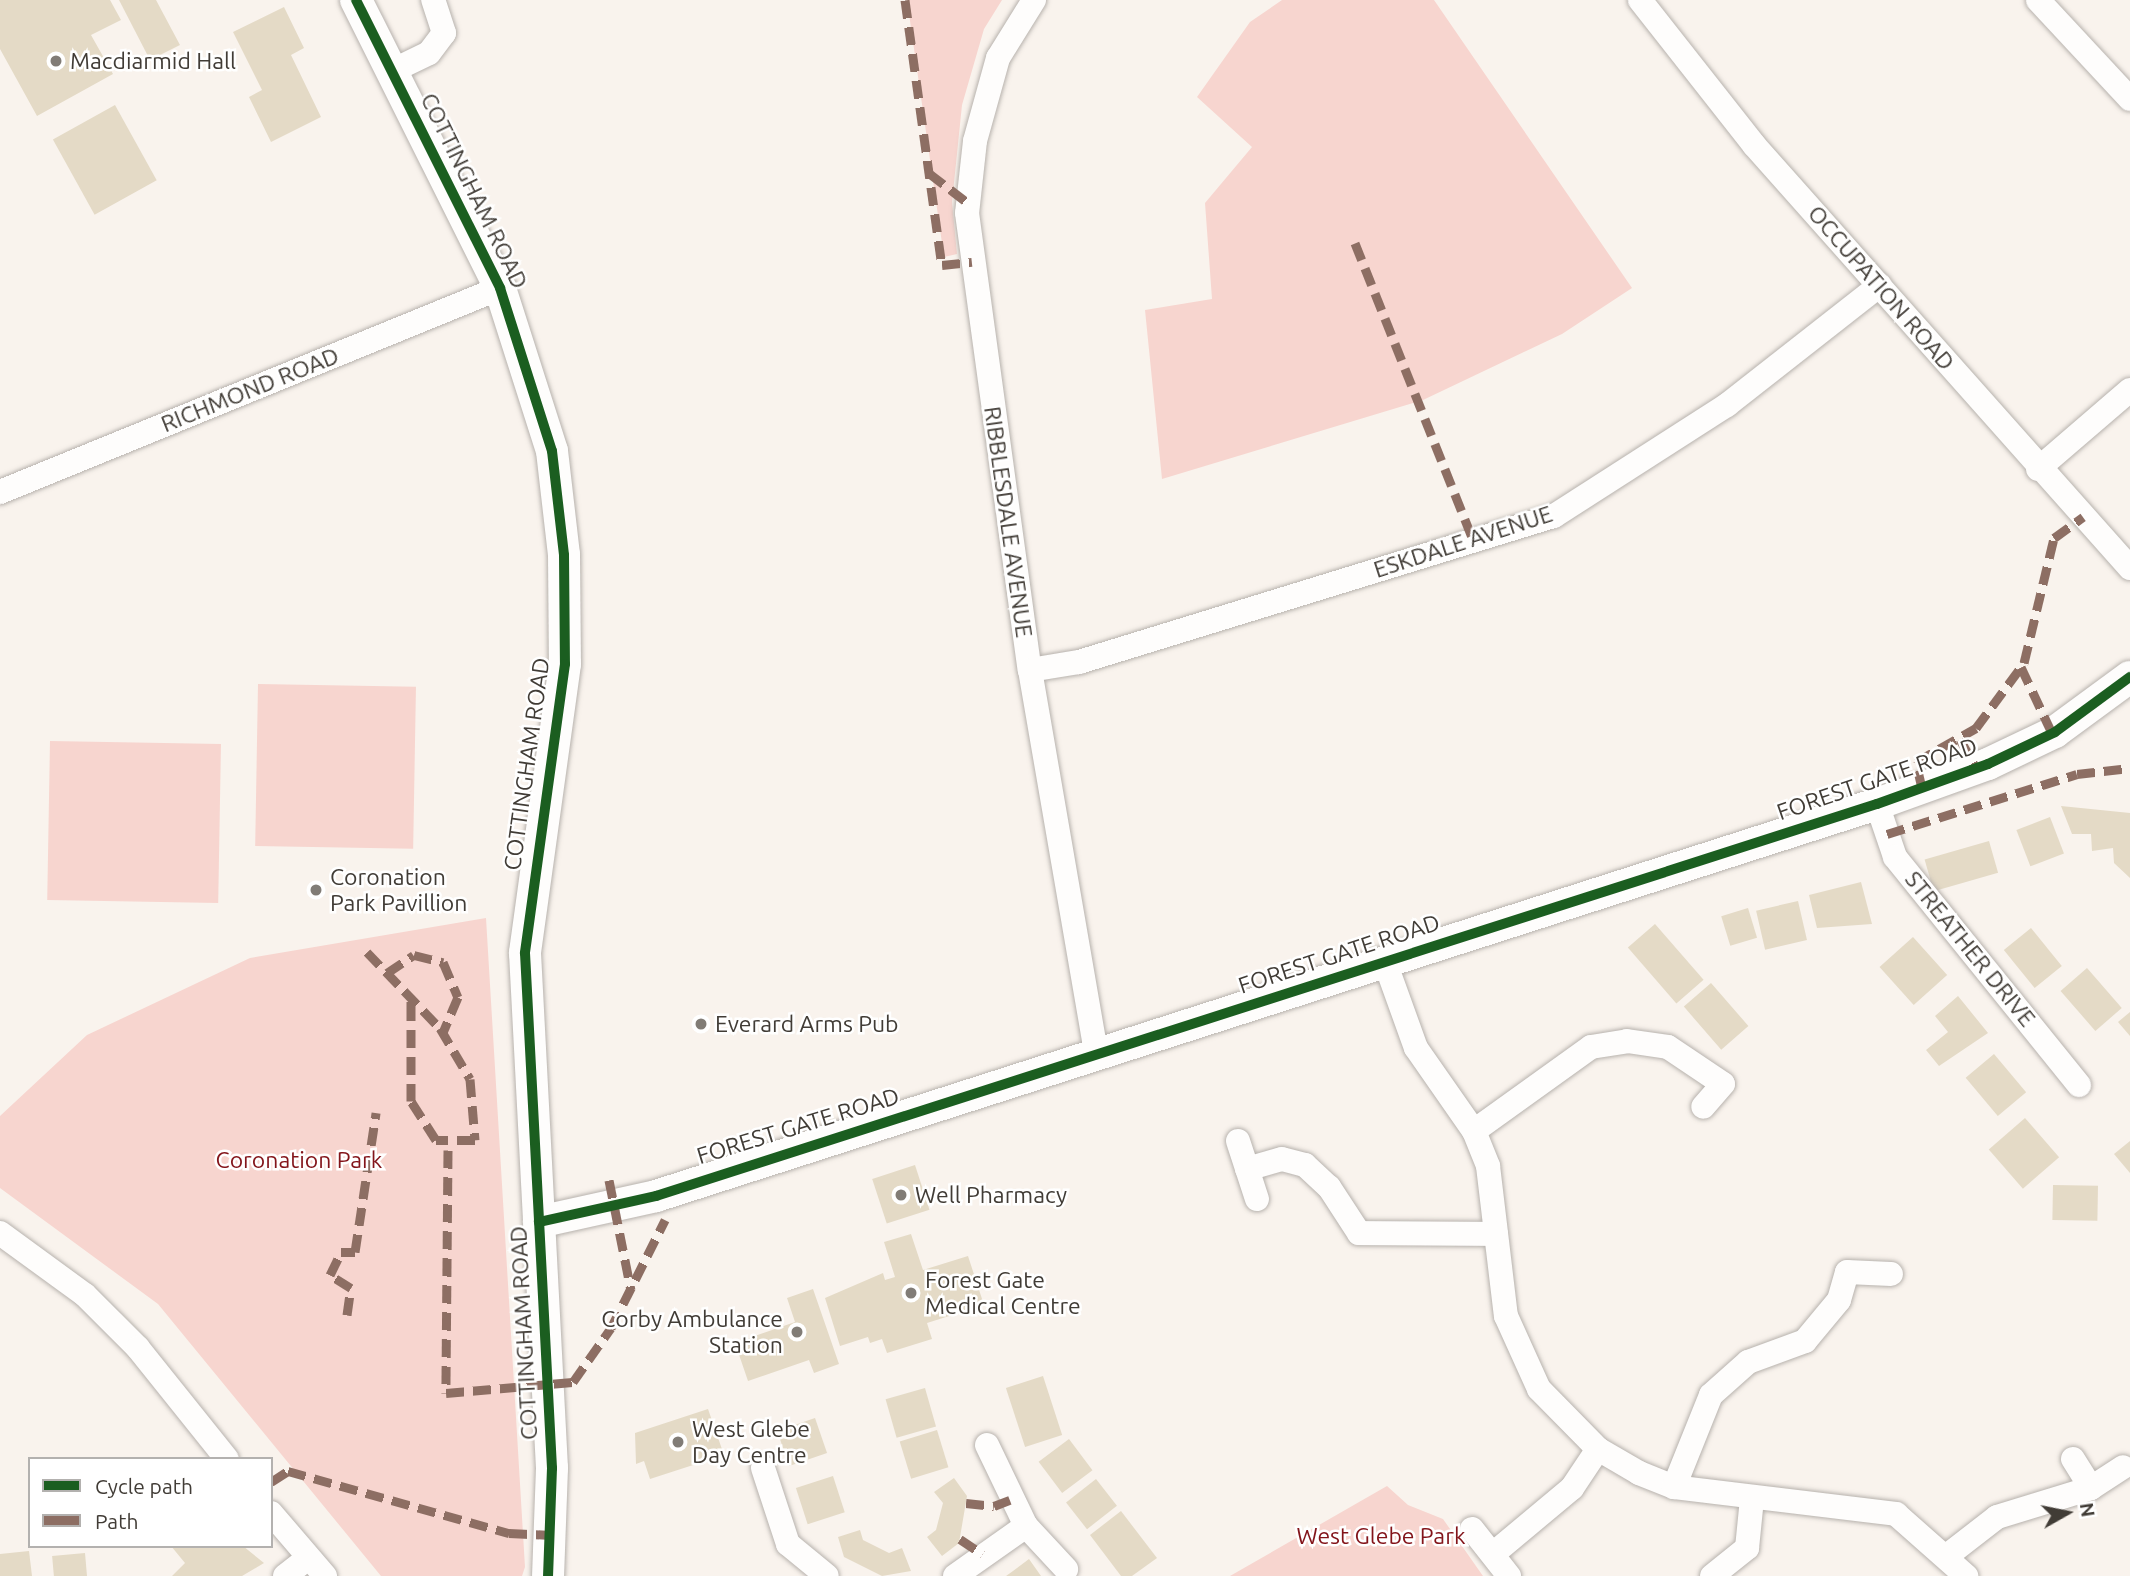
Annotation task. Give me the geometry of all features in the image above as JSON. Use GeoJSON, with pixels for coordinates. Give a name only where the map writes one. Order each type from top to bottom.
{"type":"FeatureCollection","features":[{"type":"Feature","properties":{"kind":"street","name":"COTTINGHAM ROAD"},"geometry":{"type":"LineString","coordinates":[[356,0],[500,288],[552,451],[564,555],[565,664],[525,953],[552,1468],[548,1576]]}},
{"type":"Feature","properties":{"kind":"street"},"geometry":{"type":"LineString","coordinates":[[392,71],[429,53],[444,33],[433,0]]}},
{"type":"Feature","properties":{"kind":"street","name":"RIBBLESDALE AVENUE"},"geometry":{"type":"LineString","coordinates":[[1034,0],[998,58],[975,141],[967,213],[1030,670],[1096,1054]]}},
{"type":"Feature","properties":{"kind":"street","name":"OCCUPATION ROAD"},"geometry":{"type":"LineString","coordinates":[[1640,0],[1754,145],[1880,285],[2038,469],[2130,568]]}},
{"type":"Feature","properties":{"kind":"street"},"geometry":{"type":"LineString","coordinates":[[2038,0],[2130,99]]}},
{"type":"Feature","properties":{"kind":"street","name":"ESKDALE AVENUE"},"geometry":{"type":"LineString","coordinates":[[1030,670],[1079,662],[1554,516],[1727,405],[1880,285]]}},
{"type":"Feature","properties":{"kind":"street","name":"RICHMOND ROAD"},"geometry":{"type":"LineString","coordinates":[[0,492],[500,288]]}},
{"type":"Feature","properties":{"kind":"street"},"geometry":{"type":"LineString","coordinates":[[2038,469],[2130,390]]}},
{"type":"Feature","properties":{"kind":"street","name":"FOREST GATE ROAD"},"geometry":{"type":"LineString","coordinates":[[539,1222],[656,1196],[1877,804],[2055,732],[2130,677]]}},
{"type":"Feature","properties":{"kind":"street","name":"STREATHER DRIVE"},"geometry":{"type":"LineString","coordinates":[[1877,804],[1895,857],[2079,1085]]}},
{"type":"Feature","properties":{"kind":"street"},"geometry":{"type":"LineString","coordinates":[[1385,962],[1416,1048],[1474,1131],[1488,1166],[1506,1316],[1539,1389],[1598,1449],[1674,1488],[1896,1514],[1948,1555],[1966,1576]]}},
{"type":"Feature","properties":{"kind":"street"},"geometry":{"type":"LineString","coordinates":[[1474,1131],[1591,1047],[1627,1041],[1676,1050],[1723,1084],[1703,1107]]}},
{"type":"Feature","properties":{"kind":"street"},"geometry":{"type":"LineString","coordinates":[[1238,1140],[1256,1199]]}},
{"type":"Feature","properties":{"kind":"street"},"geometry":{"type":"LineString","coordinates":[[1247,1169],[1282,1159],[1306,1166],[1329,1187],[1359,1233],[1496,1234]]}},
{"type":"Feature","properties":{"kind":"street"},"geometry":{"type":"LineString","coordinates":[[0,1233],[93,1303],[226,1457]]}},
{"type":"Feature","properties":{"kind":"street"},"geometry":{"type":"LineString","coordinates":[[1674,1488],[1711,1395],[1748,1362],[1805,1341],[1839,1300],[1847,1272],[1891,1274]]}},
{"type":"Feature","properties":{"kind":"street"},"geometry":{"type":"LineString","coordinates":[[987,1445],[1026,1526],[1066,1569]]}},
{"type":"Feature","properties":{"kind":"street"},"geometry":{"type":"LineString","coordinates":[[1493,1554],[1572,1488],[1598,1449]]}},
{"type":"Feature","properties":{"kind":"street"},"geometry":{"type":"LineString","coordinates":[[2073,1459],[2091,1488]]}},
{"type":"Feature","properties":{"kind":"street"},"geometry":{"type":"LineString","coordinates":[[1948,1555],[1997,1517],[2091,1488],[2123,1466]]}},
{"type":"Feature","properties":{"kind":"street"},"geometry":{"type":"LineString","coordinates":[[763,1468],[788,1544],[827,1576]]}},
{"type":"Feature","properties":{"kind":"street"},"geometry":{"type":"LineString","coordinates":[[1712,1576],[1747,1548],[1752,1499]]}},
{"type":"Feature","properties":{"kind":"street"},"geometry":{"type":"LineString","coordinates":[[273,1515],[325,1576]]}},
{"type":"Feature","properties":{"kind":"street"},"geometry":{"type":"LineString","coordinates":[[955,1576],[1026,1526]]}},
{"type":"Feature","properties":{"kind":"street"},"geometry":{"type":"LineString","coordinates":[[1472,1529],[1508,1576]]}},
{"type":"Feature","properties":{"kind":"street"},"geometry":{"type":"LineString","coordinates":[[285,1576],[308,1558]]}},
{"type":"Feature","properties":{"kind":"green space"},"geometry":{"type":"Polygon","coordinates":[[[907,0],[1002,0],[984,29],[962,105],[952,202],[957,254],[944,257],[907,0]]]}},
{"type":"Feature","properties":{"kind":"green space"},"geometry":{"type":"Polygon","coordinates":[[[1282,0],[1434,0],[1632,288],[1562,334],[1423,400],[1162,479],[1145,310],[1212,299],[1205,203],[1252,147],[1197,97],[1250,22],[1282,0]]]}},
{"type":"Feature","properties":{"kind":"green space"},"geometry":{"type":"Polygon","coordinates":[[[258,684],[416,687],[413,849],[255,846],[258,684]]]}},
{"type":"Feature","properties":{"kind":"green space"},"geometry":{"type":"Polygon","coordinates":[[[50,741],[221,744],[218,903],[47,900],[50,741]]]}},
{"type":"Feature","properties":{"kind":"green space","name":"Coronation Park"},"geometry":{"type":"Polygon","coordinates":[[[486,918],[525,1567],[522,1576],[381,1576],[158,1304],[0,1188],[0,1116],[87,1035],[250,958],[486,918]]]}},
{"type":"Feature","properties":{"kind":"green space","name":"West Glebe Park"},"geometry":{"type":"Polygon","coordinates":[[[1387,1486],[1408,1505],[1443,1519],[1483,1576],[1230,1576],[1387,1486]]]}},
{"type":"Feature","properties":{"kind":"building","name":"Macdiarmid Hall"},"geometry":{"type":"Polygon","coordinates":[[[0,0],[110,0],[121,20],[91,35],[113,74],[37,116],[0,49],[0,0]]]}},
{"type":"Feature","properties":{"kind":"building"},"geometry":{"type":"Polygon","coordinates":[[[119,0],[156,0],[180,45],[150,60],[119,0]]]}},
{"type":"Feature","properties":{"kind":"building"},"geometry":{"type":"Polygon","coordinates":[[[284,7],[304,48],[291,55],[321,117],[271,142],[249,97],[262,90],[233,32],[284,7]]]}},
{"type":"Feature","properties":{"kind":"building"},"geometry":{"type":"Polygon","coordinates":[[[115,105],[157,180],[95,215],[53,139],[115,105]]]}},
{"type":"Feature","properties":{"kind":"building"},"geometry":{"type":"Polygon","coordinates":[[[2061,806],[2130,813],[2130,878],[2114,863],[2113,848],[2092,851],[2091,834],[2072,834],[2061,806]]]}},
{"type":"Feature","properties":{"kind":"building"},"geometry":{"type":"Polygon","coordinates":[[[2050,817],[2064,853],[2030,866],[2016,830],[2050,817]]]}},
{"type":"Feature","properties":{"kind":"building"},"geometry":{"type":"Polygon","coordinates":[[[1989,841],[1998,873],[1934,891],[1925,859],[1989,841]]]}},
{"type":"Feature","properties":{"kind":"building"},"geometry":{"type":"Polygon","coordinates":[[[1861,882],[1872,924],[1817,928],[1809,895],[1861,882]]]}},
{"type":"Feature","properties":{"kind":"building"},"geometry":{"type":"Polygon","coordinates":[[[1798,901],[1807,940],[1765,950],[1756,911],[1798,901]]]}},
{"type":"Feature","properties":{"kind":"building"},"geometry":{"type":"Polygon","coordinates":[[[1748,908],[1757,938],[1730,946],[1721,916],[1748,908]]]}},
{"type":"Feature","properties":{"kind":"building"},"geometry":{"type":"Polygon","coordinates":[[[1655,924],[1704,980],[1676,1003],[1628,948],[1655,924]]]}},
{"type":"Feature","properties":{"kind":"building"},"geometry":{"type":"Polygon","coordinates":[[[2031,928],[2062,966],[2035,988],[2004,950],[2031,928]]]}},
{"type":"Feature","properties":{"kind":"building"},"geometry":{"type":"Polygon","coordinates":[[[1913,937],[1947,975],[1914,1005],[1880,967],[1913,937]]]}},
{"type":"Feature","properties":{"kind":"building"},"geometry":{"type":"Polygon","coordinates":[[[2087,968],[2122,1008],[2095,1031],[2061,991],[2087,968]]]}},
{"type":"Feature","properties":{"kind":"building"},"geometry":{"type":"Polygon","coordinates":[[[1711,983],[1748,1026],[1721,1050],[1684,1007],[1711,983]]]}},
{"type":"Feature","properties":{"kind":"building"},"geometry":{"type":"Polygon","coordinates":[[[1958,996],[1988,1033],[1939,1066],[1926,1050],[1948,1032],[1935,1016],[1958,996]]]}},
{"type":"Feature","properties":{"kind":"building"},"geometry":{"type":"Polygon","coordinates":[[[2130,1012],[2130,1036],[2118,1022],[2130,1012]]]}},
{"type":"Feature","properties":{"kind":"building"},"geometry":{"type":"Polygon","coordinates":[[[1994,1054],[2026,1092],[1998,1116],[1966,1078],[1994,1054]]]}},
{"type":"Feature","properties":{"kind":"building"},"geometry":{"type":"Polygon","coordinates":[[[2025,1118],[2059,1157],[2023,1189],[1989,1149],[2025,1118]]]}},
{"type":"Feature","properties":{"kind":"building"},"geometry":{"type":"Polygon","coordinates":[[[2130,1141],[2130,1173],[2114,1154],[2130,1141]]]}},
{"type":"Feature","properties":{"kind":"building","name":"Well Pharmacy"},"geometry":{"type":"Polygon","coordinates":[[[915,1165],[930,1210],[887,1224],[872,1179],[915,1165]]]}},
{"type":"Feature","properties":{"kind":"building"},"geometry":{"type":"Polygon","coordinates":[[[2053,1185],[2098,1186],[2097,1221],[2052,1220],[2053,1185]]]}},
{"type":"Feature","properties":{"kind":"building","name":"Forest Gate Medical Centre"},"geometry":{"type":"Polygon","coordinates":[[[911,1234],[923,1270],[968,1256],[984,1305],[927,1323],[932,1339],[887,1353],[882,1339],[870,1343],[868,1337],[840,1346],[825,1298],[883,1273],[885,1280],[895,1277],[884,1242],[911,1234]]]}},
{"type":"Feature","properties":{"kind":"building","name":"Corby Ambulance Station"},"geometry":{"type":"Polygon","coordinates":[[[813,1289],[839,1364],[814,1373],[809,1360],[748,1381],[735,1343],[795,1322],[787,1298],[813,1289]]]}},
{"type":"Feature","properties":{"kind":"building"},"geometry":{"type":"Polygon","coordinates":[[[1043,1376],[1062,1435],[1025,1447],[1006,1388],[1043,1376]]]}},
{"type":"Feature","properties":{"kind":"building"},"geometry":{"type":"Polygon","coordinates":[[[925,1388],[936,1426],[897,1438],[886,1399],[925,1388]]]}},
{"type":"Feature","properties":{"kind":"building","name":"West Glebe Day Centre"},"geometry":{"type":"Polygon","coordinates":[[[708,1409],[724,1455],[650,1479],[644,1461],[636,1464],[635,1433],[708,1409]]]}},
{"type":"Feature","properties":{"kind":"building"},"geometry":{"type":"Polygon","coordinates":[[[815,1418],[827,1453],[789,1466],[777,1431],[815,1418]]]}},
{"type":"Feature","properties":{"kind":"building"},"geometry":{"type":"Polygon","coordinates":[[[937,1430],[948,1467],[911,1479],[900,1441],[937,1430]]]}},
{"type":"Feature","properties":{"kind":"building"},"geometry":{"type":"Polygon","coordinates":[[[1069,1439],[1092,1470],[1062,1493],[1039,1462],[1069,1439]]]}},
{"type":"Feature","properties":{"kind":"building"},"geometry":{"type":"Polygon","coordinates":[[[833,1476],[845,1512],[808,1524],[796,1488],[833,1476]]]}},
{"type":"Feature","properties":{"kind":"building"},"geometry":{"type":"Polygon","coordinates":[[[954,1478],[967,1496],[959,1543],[942,1556],[927,1537],[936,1530],[943,1503],[934,1492],[954,1478]]]}},
{"type":"Feature","properties":{"kind":"building"},"geometry":{"type":"Polygon","coordinates":[[[1096,1479],[1117,1506],[1087,1529],[1066,1502],[1096,1479]]]}},
{"type":"Feature","properties":{"kind":"building"},"geometry":{"type":"Polygon","coordinates":[[[1121,1511],[1157,1558],[1132,1576],[1121,1576],[1090,1535],[1121,1511]]]}},
{"type":"Feature","properties":{"kind":"building"},"geometry":{"type":"Polygon","coordinates":[[[860,1530],[863,1540],[889,1553],[902,1548],[911,1571],[882,1576],[844,1557],[838,1537],[860,1530]]]}},
{"type":"Feature","properties":{"kind":"building"},"geometry":{"type":"Polygon","coordinates":[[[173,1548],[245,1548],[264,1563],[242,1576],[172,1576],[185,1563],[173,1548]]]}},
{"type":"Feature","properties":{"kind":"building"},"geometry":{"type":"Polygon","coordinates":[[[29,1551],[32,1576],[0,1576],[0,1554],[29,1551]]]}},
{"type":"Feature","properties":{"kind":"building"},"geometry":{"type":"Polygon","coordinates":[[[85,1553],[87,1576],[54,1576],[52,1556],[85,1553]]]}},
{"type":"Feature","properties":{"kind":"building"},"geometry":{"type":"Polygon","coordinates":[[[1029,1559],[1041,1576],[1006,1576],[1013,1571],[1029,1559]]]}},
{"type":"Feature","properties":{"kind":"marked path"},"geometry":{"type":"LineString","coordinates":[[905,0],[942,265],[972,262]]}},
{"type":"Feature","properties":{"kind":"marked path"},"geometry":{"type":"LineString","coordinates":[[929,173],[968,203]]}},
{"type":"Feature","properties":{"kind":"marked path"},"geometry":{"type":"LineString","coordinates":[[1355,243],[1473,540]]}},
{"type":"Feature","properties":{"kind":"marked path"},"geometry":{"type":"LineString","coordinates":[[1922,788],[1916,762],[1976,728],[2024,663],[2054,538],[2083,517]]}},
{"type":"Feature","properties":{"kind":"marked path"},"geometry":{"type":"LineString","coordinates":[[2021,667],[2052,733]]}},
{"type":"Feature","properties":{"kind":"marked path"},"geometry":{"type":"LineString","coordinates":[[1960,739],[1976,768]]}},
{"type":"Feature","properties":{"kind":"marked path"},"geometry":{"type":"LineString","coordinates":[[1887,834],[2077,774],[2130,768]]}},
{"type":"Feature","properties":{"kind":"marked path"},"geometry":{"type":"LineString","coordinates":[[367,952],[440,1028],[470,1079],[475,1140],[436,1140],[411,1101],[411,997]]}},
{"type":"Feature","properties":{"kind":"marked path"},"geometry":{"type":"LineString","coordinates":[[387,973],[414,955],[443,962],[458,997],[443,1033]]}},
{"type":"Feature","properties":{"kind":"marked path"},"geometry":{"type":"LineString","coordinates":[[347,1315],[351,1288],[330,1275],[341,1252],[355,1252],[376,1113]]}},
{"type":"Feature","properties":{"kind":"marked path"},"geometry":{"type":"LineString","coordinates":[[448,1150],[446,1393],[573,1382],[611,1328],[665,1220]]}},
{"type":"Feature","properties":{"kind":"marked path"},"geometry":{"type":"LineString","coordinates":[[609,1180],[631,1290]]}},
{"type":"Feature","properties":{"kind":"marked path"},"geometry":{"type":"LineString","coordinates":[[273,1481],[288,1471],[509,1533],[551,1535]]}},
{"type":"Feature","properties":{"kind":"marked path"},"geometry":{"type":"LineString","coordinates":[[966,1503],[994,1506],[1010,1500]]}},
{"type":"Feature","properties":{"kind":"marked path"},"geometry":{"type":"LineString","coordinates":[[960,1539],[982,1554]]}},
{"type":"Feature","properties":{"kind":"cycle path"},"geometry":{"type":"LineString","coordinates":[[356,0],[500,288],[552,451],[564,555],[565,664],[525,953],[552,1468],[548,1576]]}},
{"type":"Feature","properties":{"kind":"cycle path"},"geometry":{"type":"LineString","coordinates":[[539,1222],[656,1196],[1877,804],[1988,764],[2055,732],[2130,677]]}},
{"type":"Feature","properties":{"kind":"place","name":"Macdiarmid Hall"},"geometry":{"type":"Point","coordinates":[56,61]}},
{"type":"Feature","properties":{"kind":"place","name":"Coronation Park Pavillion"},"geometry":{"type":"Point","coordinates":[316,890]}},
{"type":"Feature","properties":{"kind":"place","name":"Everard Arms Pub"},"geometry":{"type":"Point","coordinates":[701,1024]}},
{"type":"Feature","properties":{"kind":"place","name":"Well Pharmacy"},"geometry":{"type":"Point","coordinates":[901,1195]}},
{"type":"Feature","properties":{"kind":"place","name":"Forest Gate Medical Centre"},"geometry":{"type":"Point","coordinates":[911,1293]}},
{"type":"Feature","properties":{"kind":"place","name":"Corby Ambulance Station"},"geometry":{"type":"Point","coordinates":[797,1332]}},
{"type":"Feature","properties":{"kind":"place","name":"West Glebe Day Centre"},"geometry":{"type":"Point","coordinates":[678,1442]}}]}
